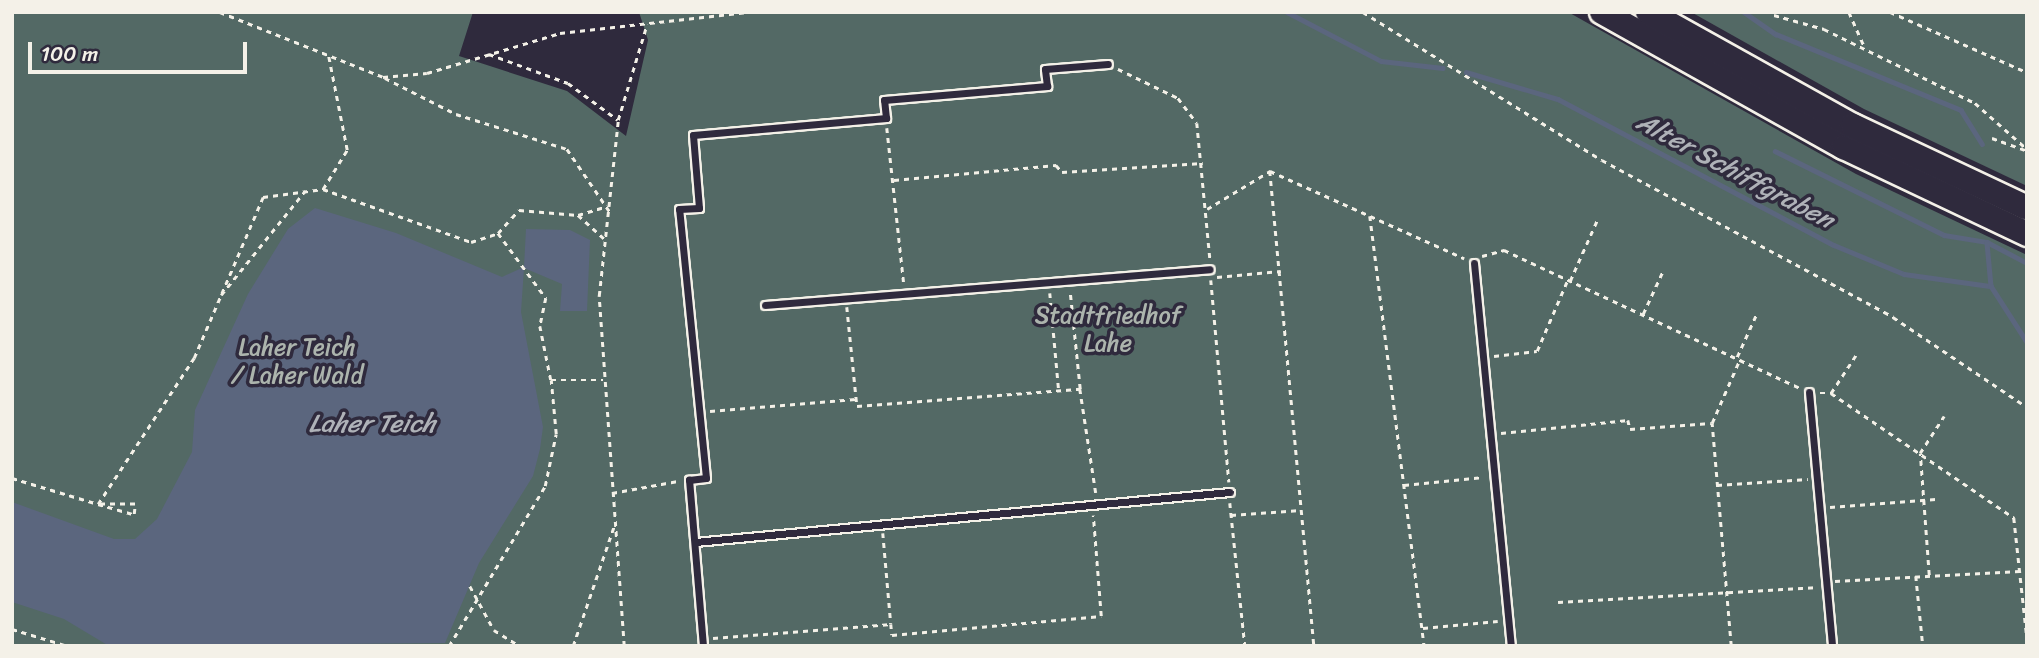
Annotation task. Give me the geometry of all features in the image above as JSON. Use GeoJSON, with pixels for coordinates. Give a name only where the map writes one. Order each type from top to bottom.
{"type":"FeatureCollection","features":[{"type":"Feature","properties":{"kind":"highway"},"geometry":{"type":"LineString","coordinates":[[1602,12],[1844,147],[2027,234]]}},
{"type":"Feature","properties":{"kind":"highway"},"geometry":{"type":"LineString","coordinates":[[1648,12],[1853,126],[2027,208]]}},
{"type":"Feature","properties":{"kind":"lane"},"geometry":{"type":"LineString","coordinates":[[703,642],[689,480],[706,478],[679,209],[699,208],[693,135],[886,118],[884,100],[1046,86],[1045,69],[1108,64]]}},
{"type":"Feature","properties":{"kind":"lane"},"geometry":{"type":"LineString","coordinates":[[1474,262],[1511,646]]}},
{"type":"Feature","properties":{"kind":"lane"},"geometry":{"type":"LineString","coordinates":[[765,305],[1049,280],[1210,273]]}},
{"type":"Feature","properties":{"kind":"lane"},"geometry":{"type":"LineString","coordinates":[[1809,392],[1832,646]]}},
{"type":"Feature","properties":{"kind":"lane"},"geometry":{"type":"LineString","coordinates":[[695,542],[1230,492]]}},
{"type":"Feature","properties":{"kind":"path"},"geometry":{"type":"LineString","coordinates":[[220,12],[383,77],[456,114],[567,149],[610,212]]}},
{"type":"Feature","properties":{"kind":"path"},"geometry":{"type":"LineString","coordinates":[[383,77],[427,73],[560,33],[747,12]]}},
{"type":"Feature","properties":{"kind":"path"},"geometry":{"type":"LineString","coordinates":[[1363,12],[1602,160],[1893,317],[2027,407]]}},
{"type":"Feature","properties":{"kind":"path"},"geometry":{"type":"LineString","coordinates":[[1773,14],[1779,12]]}},
{"type":"Feature","properties":{"kind":"path"},"geometry":{"type":"LineString","coordinates":[[1849,12],[1867,51]]}},
{"type":"Feature","properties":{"kind":"path"},"geometry":{"type":"LineString","coordinates":[[1890,12],[2027,72]]}},
{"type":"Feature","properties":{"kind":"path"},"geometry":{"type":"LineString","coordinates":[[1773,14],[1867,51],[1975,103],[2027,150]]}},
{"type":"Feature","properties":{"kind":"path"},"geometry":{"type":"LineString","coordinates":[[624,646],[598,296],[607,240],[618,120],[646,24]]}},
{"type":"Feature","properties":{"kind":"path"},"geometry":{"type":"LineString","coordinates":[[487,53],[568,83],[618,120]]}},
{"type":"Feature","properties":{"kind":"path"},"geometry":{"type":"LineString","coordinates":[[323,189],[347,150],[328,54]]}},
{"type":"Feature","properties":{"kind":"path"},"geometry":{"type":"LineString","coordinates":[[1108,64],[1189,108],[1203,163],[1231,515],[1245,646]]}},
{"type":"Feature","properties":{"kind":"path"},"geometry":{"type":"LineString","coordinates":[[886,118],[904,292]]}},
{"type":"Feature","properties":{"kind":"path"},"geometry":{"type":"LineString","coordinates":[[1992,138],[2027,150]]}},
{"type":"Feature","properties":{"kind":"path"},"geometry":{"type":"LineString","coordinates":[[894,180],[1056,165],[1062,172],[1203,163]]}},
{"type":"Feature","properties":{"kind":"path"},"geometry":{"type":"LineString","coordinates":[[1207,209],[1270,171]]}},
{"type":"Feature","properties":{"kind":"path"},"geometry":{"type":"LineString","coordinates":[[1270,171],[1474,262],[1504,250],[1809,392],[1831,393],[2014,518],[2027,638]]}},
{"type":"Feature","properties":{"kind":"path"},"geometry":{"type":"LineString","coordinates":[[1270,171],[1314,646]]}},
{"type":"Feature","properties":{"kind":"path"},"geometry":{"type":"LineString","coordinates":[[98,504],[194,358],[263,197],[323,189],[471,242],[498,233],[519,210],[578,215],[607,206]]}},
{"type":"Feature","properties":{"kind":"path"},"geometry":{"type":"LineString","coordinates":[[218,299],[305,191]]}},
{"type":"Feature","properties":{"kind":"path"},"geometry":{"type":"LineString","coordinates":[[578,215],[607,240]]}},
{"type":"Feature","properties":{"kind":"path"},"geometry":{"type":"LineString","coordinates":[[1370,216],[1424,646]]}},
{"type":"Feature","properties":{"kind":"path"},"geometry":{"type":"LineString","coordinates":[[1483,357],[1537,351],[1598,218]]}},
{"type":"Feature","properties":{"kind":"path"},"geometry":{"type":"LineString","coordinates":[[449,646],[479,603],[545,486],[556,434],[551,380],[540,326],[546,298],[498,233]]}},
{"type":"Feature","properties":{"kind":"path"},"geometry":{"type":"LineString","coordinates":[[1210,273],[1281,271]]}},
{"type":"Feature","properties":{"kind":"path"},"geometry":{"type":"LineString","coordinates":[[1643,314],[1663,271]]}},
{"type":"Feature","properties":{"kind":"path"},"geometry":{"type":"LineString","coordinates":[[882,524],[892,635],[1101,616],[1094,505],[1068,279]]}},
{"type":"Feature","properties":{"kind":"path"},"geometry":{"type":"LineString","coordinates":[[1049,280],[1059,391]]}},
{"type":"Feature","properties":{"kind":"path"},"geometry":{"type":"LineString","coordinates":[[846,298],[857,406],[1080,389]]}},
{"type":"Feature","properties":{"kind":"path"},"geometry":{"type":"LineString","coordinates":[[1731,646],[1712,423],[1758,313]]}},
{"type":"Feature","properties":{"kind":"path"},"geometry":{"type":"LineString","coordinates":[[1831,393],[1856,355]]}},
{"type":"Feature","properties":{"kind":"path"},"geometry":{"type":"LineString","coordinates":[[551,380],[603,380]]}},
{"type":"Feature","properties":{"kind":"path"},"geometry":{"type":"LineString","coordinates":[[699,411],[856,399]]}},
{"type":"Feature","properties":{"kind":"path"},"geometry":{"type":"LineString","coordinates":[[1929,575],[1920,453],[1944,416]]}},
{"type":"Feature","properties":{"kind":"path"},"geometry":{"type":"LineString","coordinates":[[1491,434],[1628,420],[1630,429],[1712,423]]}},
{"type":"Feature","properties":{"kind":"path"},"geometry":{"type":"LineString","coordinates":[[1404,485],[1495,476]]}},
{"type":"Feature","properties":{"kind":"path"},"geometry":{"type":"LineString","coordinates":[[12,478],[98,504],[134,514],[135,504],[98,504]]}},
{"type":"Feature","properties":{"kind":"path"},"geometry":{"type":"LineString","coordinates":[[1717,485],[1816,478]]}},
{"type":"Feature","properties":{"kind":"path"},"geometry":{"type":"LineString","coordinates":[[612,493],[689,480]]}},
{"type":"Feature","properties":{"kind":"path"},"geometry":{"type":"LineString","coordinates":[[1820,508],[1937,499]]}},
{"type":"Feature","properties":{"kind":"path"},"geometry":{"type":"LineString","coordinates":[[1231,515],[1301,510]]}},
{"type":"Feature","properties":{"kind":"path"},"geometry":{"type":"LineString","coordinates":[[573,646],[616,521]]}},
{"type":"Feature","properties":{"kind":"path"},"geometry":{"type":"LineString","coordinates":[[1558,602],[1728,593],[1826,582],[2020,571]]}},
{"type":"Feature","properties":{"kind":"path"},"geometry":{"type":"LineString","coordinates":[[1916,576],[1923,646]]}},
{"type":"Feature","properties":{"kind":"path"},"geometry":{"type":"LineString","coordinates":[[470,586],[494,630],[520,646]]}},
{"type":"Feature","properties":{"kind":"path"},"geometry":{"type":"LineString","coordinates":[[1423,628],[1509,620]]}},
{"type":"Feature","properties":{"kind":"path"},"geometry":{"type":"LineString","coordinates":[[703,642],[891,624]]}},
{"type":"Feature","properties":{"kind":"path"},"geometry":{"type":"LineString","coordinates":[[12,629],[68,646]]}},
{"type":"Feature","properties":{"kind":"green space"},"geometry":{"type":"Polygon","coordinates":[[[12,12],[473,12],[459,56],[567,91],[626,136],[648,40],[639,12],[1568,12],[1856,174],[2027,255],[2027,646],[12,646],[12,12]]]}},
{"type":"Feature","properties":{"kind":"green space"},"geometry":{"type":"Polygon","coordinates":[[[1691,12],[2027,12],[2027,186],[1864,109],[1691,12]]]}},
{"type":"Feature","properties":{"kind":"water","name":"Laher Teich"},"geometry":{"type":"Polygon","coordinates":[[[315,208],[396,233],[502,277],[524,267],[526,229],[570,230],[590,240],[587,311],[560,311],[562,284],[524,268],[521,312],[543,427],[540,449],[533,476],[479,563],[445,643],[109,646],[64,619],[12,602],[12,502],[114,539],[135,539],[157,519],[192,452],[195,410],[248,294],[288,229],[315,208]]]}},
{"type":"Feature","properties":{"kind":"waterway","name":"Alter Schiffgraben"},"geometry":{"type":"LineString","coordinates":[[1287,12],[1381,61],[1443,68]]}},
{"type":"Feature","properties":{"kind":"waterway"},"geometry":{"type":"LineString","coordinates":[[1744,12],[1776,34],[1961,110],[1982,144]]}},
{"type":"Feature","properties":{"kind":"waterway","name":"Alter Schiffgraben"},"geometry":{"type":"LineString","coordinates":[[1466,72],[1558,99],[1834,245],[1904,274],[1991,286]]}},
{"type":"Feature","properties":{"kind":"waterway"},"geometry":{"type":"LineString","coordinates":[[1775,151],[1944,235],[1987,242],[2027,263]]}},
{"type":"Feature","properties":{"kind":"waterway"},"geometry":{"type":"LineString","coordinates":[[1987,243],[1991,286],[2027,342]]}},
{"type":"Feature","properties":{"kind":"park label","name":"Stadtfriedhof Lahe"},"geometry":{"type":"Point","coordinates":[1108,330]}},
{"type":"Feature","properties":{"kind":"park label","name":"Laher Teich / Laher Wald"},"geometry":{"type":"Point","coordinates":[297,362]}}]}
